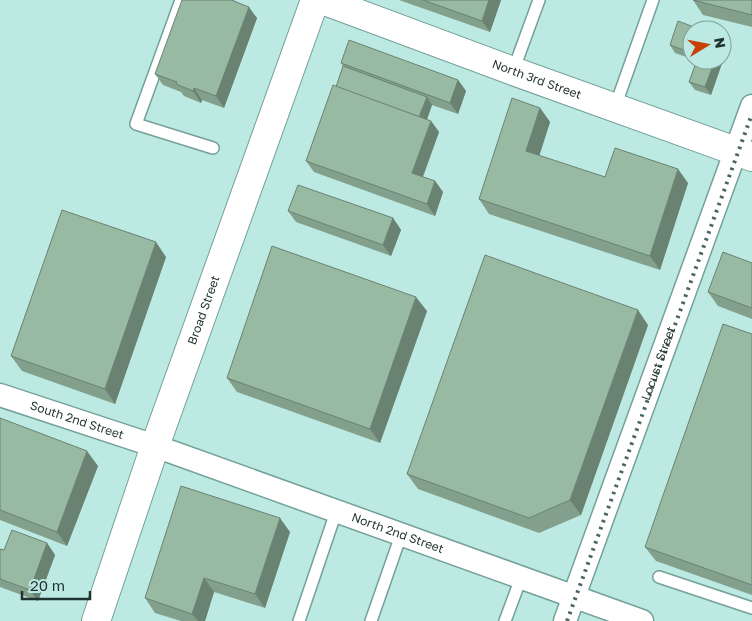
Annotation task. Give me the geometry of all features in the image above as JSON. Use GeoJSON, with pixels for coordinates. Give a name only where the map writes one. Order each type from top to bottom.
{"type":"FeatureCollection","features":[{"type":"Feature","properties":{"kind":"main road","name":"Broad Street"},"geometry":{"type":"LineString","coordinates":[[96,621],[155,446],[315,0]]}},
{"type":"Feature","properties":{"kind":"main road","name":"North 3rd Street"},"geometry":{"type":"LineString","coordinates":[[322,0],[512,71],[744,154]]}},
{"type":"Feature","properties":{"kind":"street","name":"Locust Street"},"geometry":{"type":"LineString","coordinates":[[565,621],[744,154],[752,106]]}},
{"type":"Feature","properties":{"kind":"street","name":"South 2nd Street"},"geometry":{"type":"LineString","coordinates":[[0,395],[155,446]]}},
{"type":"Feature","properties":{"kind":"street","name":"North 2nd Street"},"geometry":{"type":"LineString","coordinates":[[155,446],[642,621]]}},
{"type":"Feature","properties":{"kind":"lane"},"geometry":{"type":"LineString","coordinates":[[181,0],[136,124],[213,148]]}},
{"type":"Feature","properties":{"kind":"lane"},"geometry":{"type":"LineString","coordinates":[[512,71],[538,0]]}},
{"type":"Feature","properties":{"kind":"lane"},"geometry":{"type":"LineString","coordinates":[[615,108],[653,0]]}},
{"type":"Feature","properties":{"kind":"lane"},"geometry":{"type":"LineString","coordinates":[[299,621],[336,512]]}},
{"type":"Feature","properties":{"kind":"lane"},"geometry":{"type":"LineString","coordinates":[[371,621],[401,535]]}},
{"type":"Feature","properties":{"kind":"lane"},"geometry":{"type":"LineString","coordinates":[[659,577],[752,608]]}},
{"type":"Feature","properties":{"kind":"lane"},"geometry":{"type":"LineString","coordinates":[[505,621],[521,578]]}},
{"type":"Feature","properties":{"kind":"building"},"geometry":{"type":"Polygon","coordinates":[[[182,0],[231,0],[249,7],[216,96],[194,88],[193,91],[176,84],[177,82],[155,74],[182,0]]]}},
{"type":"Feature","properties":{"kind":"building"},"geometry":{"type":"Polygon","coordinates":[[[423,0],[489,0],[482,21],[423,0]]]}},
{"type":"Feature","properties":{"kind":"building"},"geometry":{"type":"Polygon","coordinates":[[[693,0],[752,0],[752,15],[693,0]]]}},
{"type":"Feature","properties":{"kind":"building"},"geometry":{"type":"Polygon","coordinates":[[[678,21],[682,22],[682,49],[670,45],[678,21]]]}},
{"type":"Feature","properties":{"kind":"building"},"geometry":{"type":"Polygon","coordinates":[[[349,40],[458,80],[450,103],[341,63],[349,40]]]}},
{"type":"Feature","properties":{"kind":"building"},"geometry":{"type":"Polygon","coordinates":[[[343,66],[427,97],[419,117],[336,87],[343,66]]]}},
{"type":"Feature","properties":{"kind":"building"},"geometry":{"type":"Polygon","coordinates":[[[693,70],[711,70],[705,87],[689,82],[693,70]]]}},
{"type":"Feature","properties":{"kind":"building"},"geometry":{"type":"Polygon","coordinates":[[[333,85],[431,121],[412,173],[435,181],[427,204],[306,161],[333,85]]]}},
{"type":"Feature","properties":{"kind":"building"},"geometry":{"type":"Polygon","coordinates":[[[512,98],[540,108],[526,151],[605,177],[615,148],[678,169],[650,256],[479,199],[512,98]]]}},
{"type":"Feature","properties":{"kind":"building"},"geometry":{"type":"Polygon","coordinates":[[[298,185],[393,218],[383,245],[288,211],[298,185]]]}},
{"type":"Feature","properties":{"kind":"building"},"geometry":{"type":"Polygon","coordinates":[[[62,210],[156,242],[105,389],[11,356],[62,210]]]}},
{"type":"Feature","properties":{"kind":"building"},"geometry":{"type":"Polygon","coordinates":[[[272,246],[416,297],[370,429],[227,378],[272,246]]]}},
{"type":"Feature","properties":{"kind":"building"},"geometry":{"type":"Polygon","coordinates":[[[723,252],[752,263],[752,308],[708,292],[723,252]]]}},
{"type":"Feature","properties":{"kind":"building"},"geometry":{"type":"Polygon","coordinates":[[[485,255],[638,310],[570,500],[529,518],[407,474],[485,255]]]}},
{"type":"Feature","properties":{"kind":"building"},"geometry":{"type":"Polygon","coordinates":[[[723,324],[752,334],[752,585],[645,547],[723,324]]]}},
{"type":"Feature","properties":{"kind":"building"},"geometry":{"type":"Polygon","coordinates":[[[0,418],[87,451],[57,532],[0,510],[0,418]]]}},
{"type":"Feature","properties":{"kind":"building"},"geometry":{"type":"Polygon","coordinates":[[[181,486],[280,518],[255,594],[204,578],[192,614],[145,598],[181,486]]]}},
{"type":"Feature","properties":{"kind":"building"},"geometry":{"type":"Polygon","coordinates":[[[12,530],[47,543],[30,590],[0,579],[0,549],[4,550],[12,530]]]}},
{"type":"Feature","properties":{"kind":"railway"},"geometry":{"type":"LineString","coordinates":[[567,621],[752,114]]}}]}
